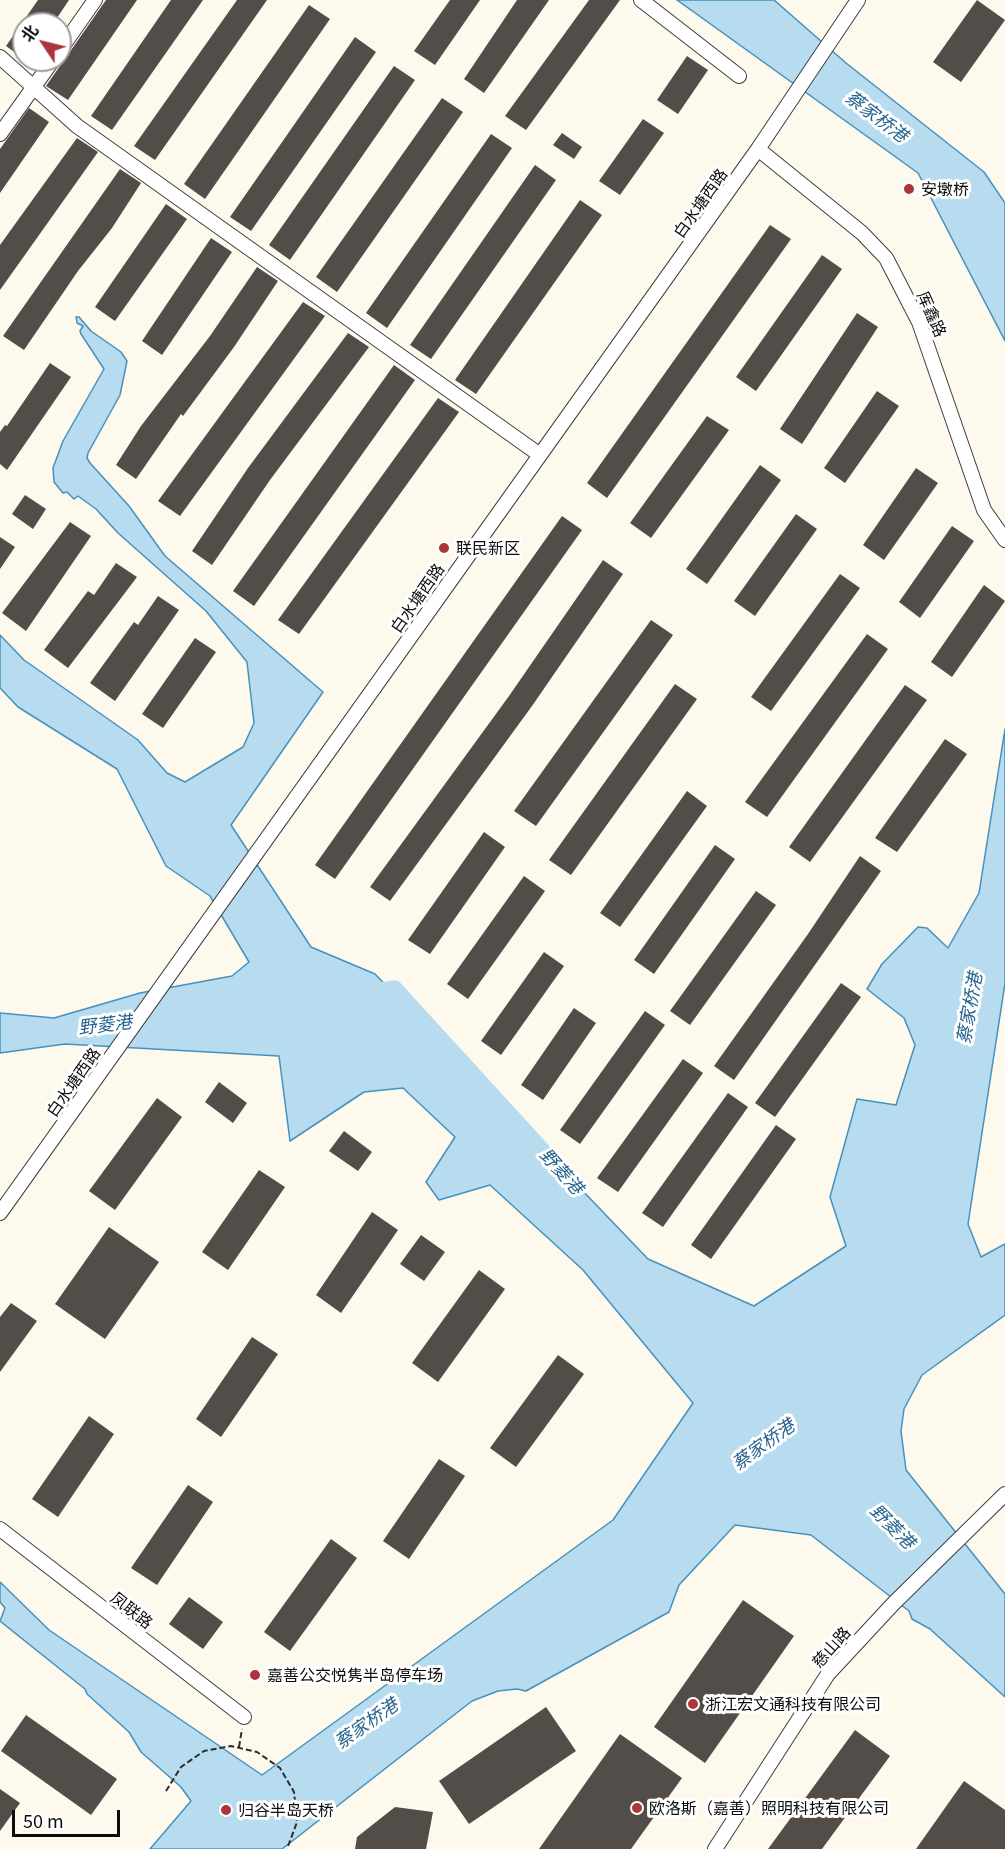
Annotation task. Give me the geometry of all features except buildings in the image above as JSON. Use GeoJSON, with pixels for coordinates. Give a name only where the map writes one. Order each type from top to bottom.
{"type":"FeatureCollection","features":[{"type":"Feature","properties":{"kind":"street"},"geometry":{"type":"LineString","coordinates":[[72,33],[95,0]]}},
{"type":"Feature","properties":{"kind":"street"},"geometry":{"type":"LineString","coordinates":[[641,0],[739,76]]}},
{"type":"Feature","properties":{"kind":"street","name":"白水塘西路"},"geometry":{"type":"LineString","coordinates":[[0,1213],[758,149],[858,0]]}},
{"type":"Feature","properties":{"kind":"street"},"geometry":{"type":"LineString","coordinates":[[0,57],[77,126],[540,454]]}},
{"type":"Feature","properties":{"kind":"street"},"geometry":{"type":"LineString","coordinates":[[0,134],[44,72]]}},
{"type":"Feature","properties":{"kind":"street","name":"厍鑫路"},"geometry":{"type":"LineString","coordinates":[[758,149],[862,233],[886,258],[920,322],[984,510],[1005,540]]}},
{"type":"Feature","properties":{"kind":"street","name":"慈山路"},"geometry":{"type":"LineString","coordinates":[[715,1849],[828,1674],[893,1604],[1005,1494]]}},
{"type":"Feature","properties":{"kind":"street","name":"凤联路"},"geometry":{"type":"LineString","coordinates":[[0,1529],[244,1717]]}},
{"type":"Feature","properties":{"kind":"path"},"geometry":{"type":"LineString","coordinates":[[239,1747],[244,1717]]}},
{"type":"Feature","properties":{"kind":"path"},"geometry":{"type":"LineString","coordinates":[[166,1791],[181,1767],[192,1758],[217,1748],[239,1747],[269,1759],[280,1768],[291,1785],[297,1805],[297,1822],[287,1849]]}},
{"type":"Feature","properties":{"kind":"water","name":"蔡家桥港"},"geometry":{"type":"Polygon","coordinates":[[[677,0],[774,0],[846,63],[984,172],[1005,203],[1005,341],[918,173],[677,0]]]}},
{"type":"Feature","properties":{"kind":"water","name":"蔡家桥港"},"geometry":{"type":"Polygon","coordinates":[[[76,317],[79,317],[91,331],[121,352],[127,361],[120,395],[88,453],[87,458],[90,463],[129,506],[165,556],[323,692],[231,825],[311,947],[375,974],[648,1259],[754,1306],[846,1246],[830,1197],[857,1099],[896,1105],[915,1045],[904,1018],[867,989],[882,964],[918,927],[927,928],[948,948],[979,893],[1005,729],[1005,983],[968,1224],[981,1257],[1005,1244],[1005,1315],[922,1375],[904,1409],[901,1431],[906,1470],[1005,1594],[1005,1697],[930,1629],[912,1619],[909,1611],[811,1535],[735,1525],[679,1585],[669,1612],[526,1691],[517,1689],[498,1691],[472,1701],[282,1849],[150,1849],[191,1801],[181,1787],[141,1752],[129,1732],[87,1694],[85,1689],[0,1621],[5,1608],[0,1602],[0,1582],[49,1630],[262,1775],[613,1520],[693,1403],[583,1270],[490,1185],[439,1200],[426,1182],[455,1137],[403,1088],[364,1092],[290,1141],[279,1056],[65,1044],[0,1053],[0,1013],[54,1018],[140,993],[232,976],[249,962],[210,896],[166,866],[117,769],[18,707],[0,688],[0,635],[24,660],[138,740],[167,773],[185,782],[243,747],[254,723],[247,662],[206,611],[118,533],[96,509],[78,496],[74,499],[67,492],[63,493],[54,482],[53,468],[63,441],[104,369],[81,334],[83,326],[77,323],[76,317]]]}},
{"type":"Feature","properties":{"kind":"waterway","name":"野菱港"},"geometry":{"type":"LineString","coordinates":[[369,991],[395,988],[543,1150]]}},
{"type":"Feature","properties":{"kind":"place","name":"安墩桥"},"geometry":{"type":"Point","coordinates":[909,189]}},
{"type":"Feature","properties":{"kind":"place","name":"联民新区"},"geometry":{"type":"Point","coordinates":[444,548]}},
{"type":"Feature","properties":{"kind":"place","name":"嘉善公交悦隽半岛停车场"},"geometry":{"type":"Point","coordinates":[255,1675]}},
{"type":"Feature","properties":{"kind":"place","name":"浙江宏文通科技有限公司"},"geometry":{"type":"Point","coordinates":[693,1704]}},
{"type":"Feature","properties":{"kind":"place","name":"欧洛斯（嘉善）照明科技有限公司"},"geometry":{"type":"Point","coordinates":[637,1808]}},
{"type":"Feature","properties":{"kind":"place","name":"归谷半岛天桥"},"geometry":{"type":"Point","coordinates":[226,1810]}}]}
